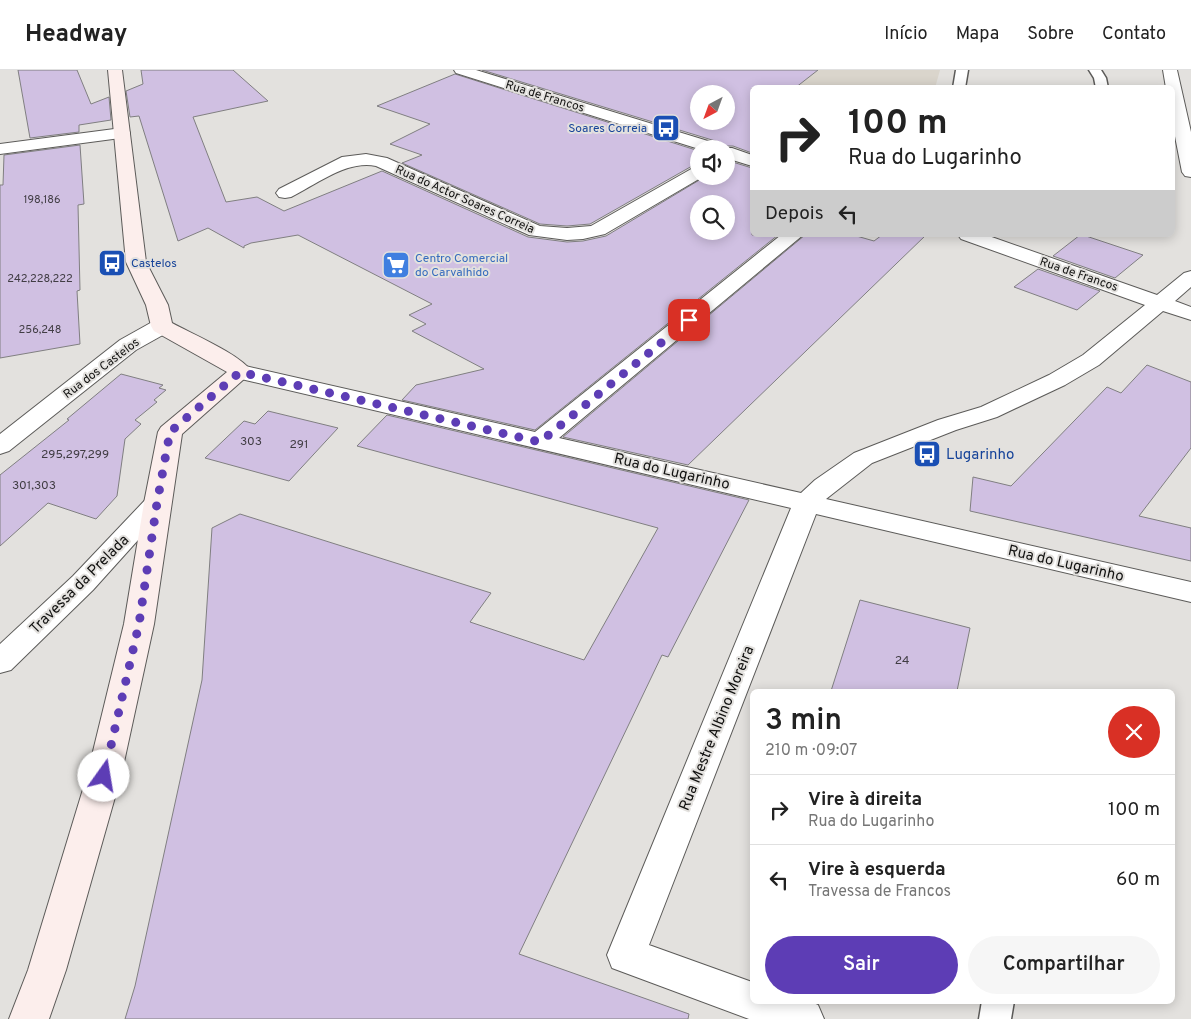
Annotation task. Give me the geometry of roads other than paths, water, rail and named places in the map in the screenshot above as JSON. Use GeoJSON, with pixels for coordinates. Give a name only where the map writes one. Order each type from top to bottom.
{"type":"FeatureCollection","features":[{"type":"Feature","properties":{"kind":"main road"},"geometry":{"type":"LineString","coordinates":[[115,70],[136,262],[157,305],[162,326]]}},
{"type":"Feature","properties":{"kind":"main road","name":"Rua do Lugarinho"},"geometry":{"type":"LineString","coordinates":[[162,326],[219,357],[240,372]]}},
{"type":"Feature","properties":{"kind":"main road"},"geometry":{"type":"LineString","coordinates":[[29,1019],[47,970],[104,776],[139,624],[157,503],[170,432],[240,372]]}},
{"type":"Feature","properties":{"kind":"street","name":"Rua de Francos"},"geometry":{"type":"LineString","coordinates":[[461,70],[690,142]]}},
{"type":"Feature","properties":{"kind":"street"},"geometry":{"type":"LineString","coordinates":[[1170,70],[1173,85]]}},
{"type":"Feature","properties":{"kind":"street"},"geometry":{"type":"LineString","coordinates":[[1175,94],[1191,172]]}},
{"type":"Feature","properties":{"kind":"street"},"geometry":{"type":"LineString","coordinates":[[0,149],[122,134]]}},
{"type":"Feature","properties":{"kind":"street","name":"Rua de Francos"},"geometry":{"type":"LineString","coordinates":[[735,156],[750,160]]}},
{"type":"Feature","properties":{"kind":"street","name":"Rua do Actor Soares Correia"},"geometry":{"type":"LineString","coordinates":[[285,193],[348,161],[366,159],[381,162],[536,231],[564,235],[583,235],[598,230],[690,177]]}},
{"type":"Feature","properties":{"kind":"street"},"geometry":{"type":"LineString","coordinates":[[540,442],[791,237]]}},
{"type":"Feature","properties":{"kind":"street","name":"Rua de Francos"},"geometry":{"type":"LineString","coordinates":[[974,237],[1191,314]]}},
{"type":"Feature","properties":{"kind":"street"},"geometry":{"type":"LineString","coordinates":[[808,502],[824,486],[863,458],[989,412],[1058,380],[1091,360],[1191,276]]}},
{"type":"Feature","properties":{"kind":"street","name":"Rua dos Castelos"},"geometry":{"type":"LineString","coordinates":[[0,446],[128,346],[162,326]]}},
{"type":"Feature","properties":{"kind":"street","name":"Rua do Lugarinho"},"geometry":{"type":"LineString","coordinates":[[240,372],[1191,592]]}},
{"type":"Feature","properties":{"kind":"street","name":"Rua Mestre Albino Moreira"},"geometry":{"type":"LineString","coordinates":[[750,1000],[626,955],[808,502]]}},
{"type":"Feature","properties":{"kind":"street","name":"Travessa da Prelada"},"geometry":{"type":"LineString","coordinates":[[0,662],[83,583],[157,503]]}},
{"type":"Feature","properties":{"kind":"street"},"geometry":{"type":"LineString","coordinates":[[762,1004],[804,1019]]}},
{"type":"Feature","properties":{"kind":"lane"},"geometry":{"type":"LineString","coordinates":[[960,85],[962,70]]}},
{"type":"Feature","properties":{"kind":"lane"},"geometry":{"type":"LineString","coordinates":[[1095,70],[1101,85]]}},
{"type":"Feature","properties":{"kind":"lane"},"geometry":{"type":"LineString","coordinates":[[995,1019],[998,1004]]}},
{"type":"Feature","properties":{"kind":"place","name":"Soares Correia"},"geometry":{"type":"Point","coordinates":[666,128]}},
{"type":"Feature","properties":{"kind":"place","name":"Castelos"},"geometry":{"type":"Point","coordinates":[112,263]}},
{"type":"Feature","properties":{"kind":"place","name":"Centro Comercial do Carvalhido"},"geometry":{"type":"Point","coordinates":[396,265]}},
{"type":"Feature","properties":{"kind":"place","name":"Lugarinho"},"geometry":{"type":"Point","coordinates":[927,454]}}]}
